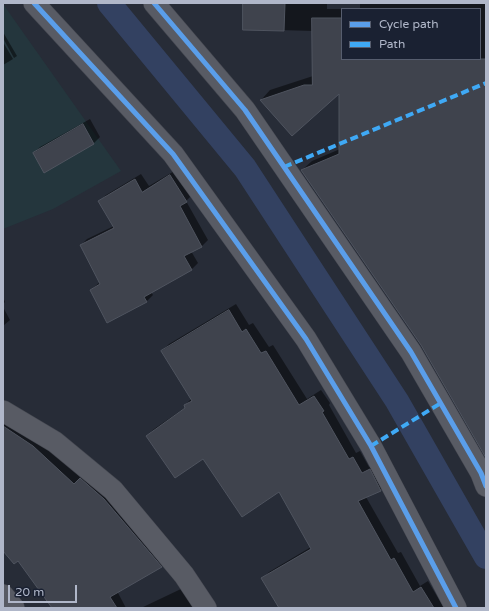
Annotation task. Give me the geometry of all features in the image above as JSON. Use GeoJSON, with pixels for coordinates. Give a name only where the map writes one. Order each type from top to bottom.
{"type":"FeatureCollection","features":[{"type":"Feature","properties":{"kind":"street"},"geometry":{"type":"LineString","coordinates":[[34,3],[173,154],[306,339],[371,446],[456,608]]}},
{"type":"Feature","properties":{"kind":"street"},"geometry":{"type":"LineString","coordinates":[[154,3],[245,110],[411,352],[484,474]]}},
{"type":"Feature","properties":{"kind":"street"},"geometry":{"type":"LineString","coordinates":[[3,411],[55,442],[113,490],[184,575],[206,608]]}},
{"type":"Feature","properties":{"kind":"street"},"geometry":{"type":"LineString","coordinates":[[3,595],[14,608]]}},
{"type":"Feature","properties":{"kind":"shaded area"},"geometry":{"type":"Polygon","coordinates":[[[3,4],[121,171],[53,209],[3,229],[3,4]]]}},
{"type":"Feature","properties":{"kind":"building"},"geometry":{"type":"Polygon","coordinates":[[[243,3],[285,3],[284,31],[243,30],[243,3]]]}},
{"type":"Feature","properties":{"kind":"building"},"geometry":{"type":"Polygon","coordinates":[[[312,18],[341,18],[341,60],[486,59],[486,458],[421,345],[301,170],[339,154],[339,94],[292,136],[260,100],[304,85],[312,85],[312,18]]]}},
{"type":"Feature","properties":{"kind":"building"},"geometry":{"type":"Polygon","coordinates":[[[83,124],[94,144],[44,173],[33,153],[83,124]]]}},
{"type":"Feature","properties":{"kind":"building"},"geometry":{"type":"Polygon","coordinates":[[[170,175],[187,202],[180,206],[202,247],[184,256],[192,270],[144,297],[147,302],[107,323],[90,290],[100,284],[80,245],[114,228],[98,201],[135,179],[142,192],[170,175]]]}},
{"type":"Feature","properties":{"kind":"building"},"geometry":{"type":"Polygon","coordinates":[[[229,310],[242,332],[246,329],[261,353],[266,351],[299,405],[314,396],[324,411],[322,412],[349,459],[353,457],[362,473],[370,469],[381,491],[358,501],[391,560],[394,558],[413,592],[421,587],[434,608],[279,608],[261,578],[311,549],[279,492],[242,517],[203,459],[175,478],[146,436],[185,408],[184,405],[192,401],[161,351],[229,310]]]}},
{"type":"Feature","properties":{"kind":"building"},"geometry":{"type":"Polygon","coordinates":[[[3,426],[33,446],[74,484],[80,478],[104,499],[162,567],[110,597],[117,608],[52,608],[18,561],[14,564],[3,551],[3,426]]]}},
{"type":"Feature","properties":{"kind":"waterway"},"geometry":{"type":"LineString","coordinates":[[109,3],[245,168],[397,401],[486,557]]}},
{"type":"Feature","properties":{"kind":"marked path"},"geometry":{"type":"LineString","coordinates":[[284,167],[486,83]]}},
{"type":"Feature","properties":{"kind":"marked path"},"geometry":{"type":"LineString","coordinates":[[371,446],[441,403]]}},
{"type":"Feature","properties":{"kind":"cycle path"},"geometry":{"type":"LineString","coordinates":[[34,3],[173,154],[306,339],[371,446],[456,608]]}},
{"type":"Feature","properties":{"kind":"cycle path"},"geometry":{"type":"LineString","coordinates":[[154,3],[245,110],[411,352],[481,473],[486,486]]}}]}
